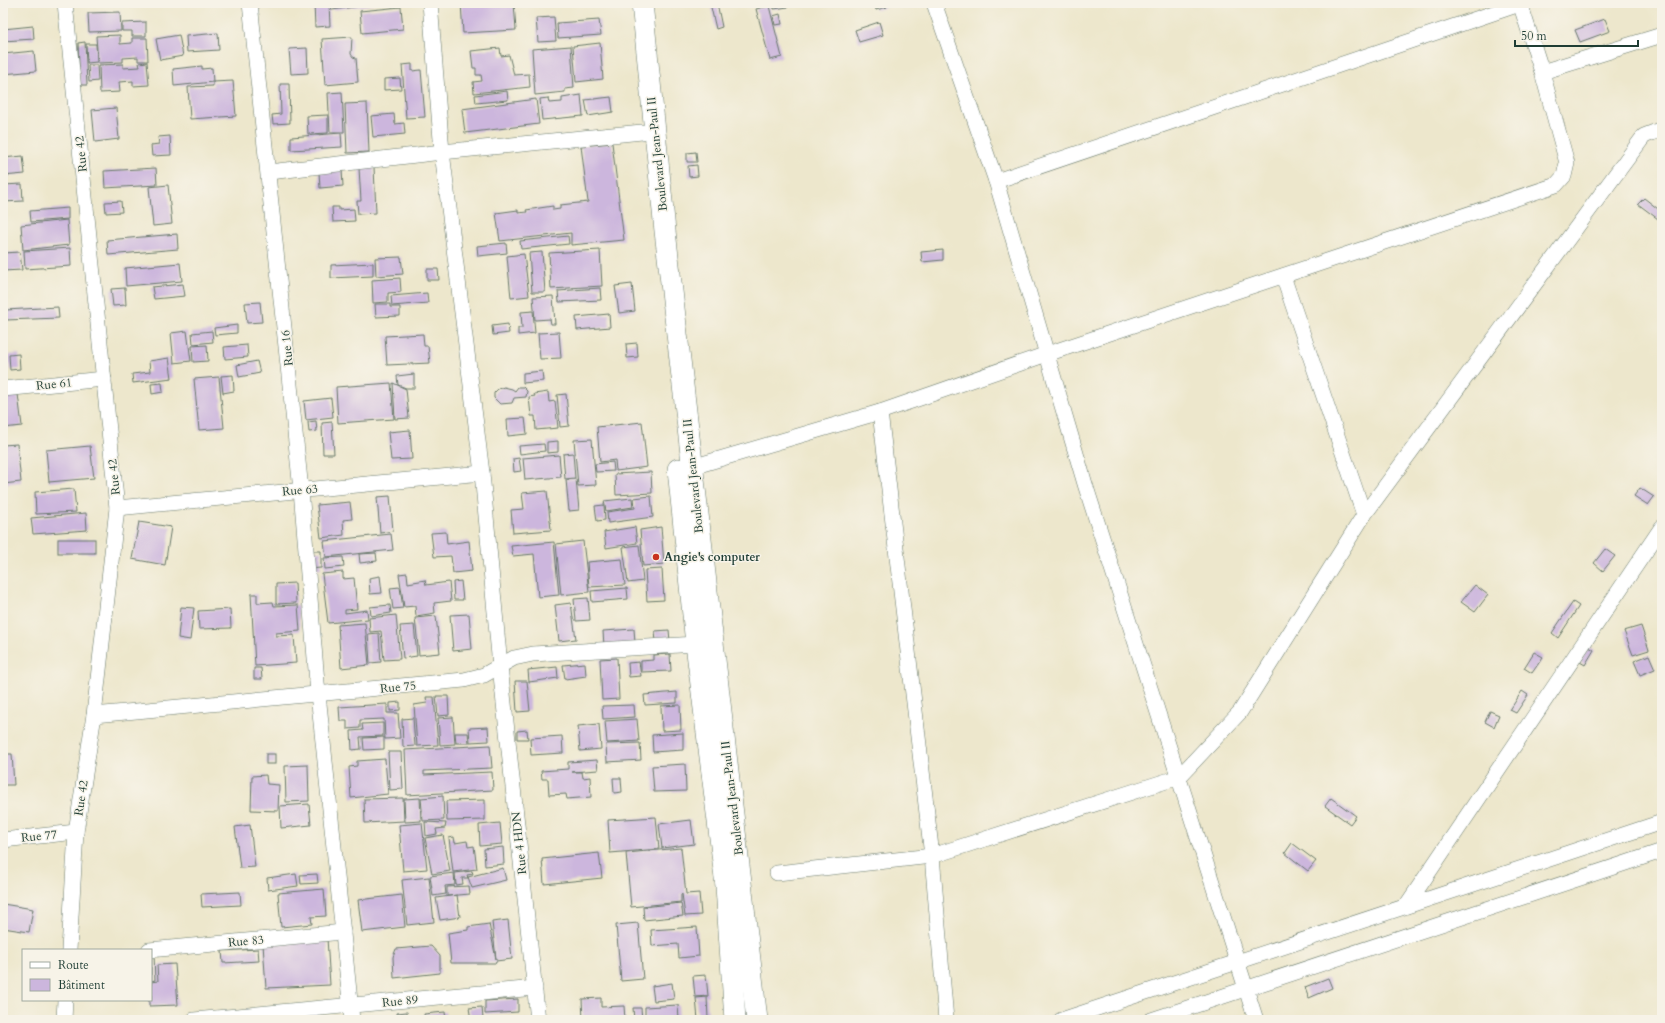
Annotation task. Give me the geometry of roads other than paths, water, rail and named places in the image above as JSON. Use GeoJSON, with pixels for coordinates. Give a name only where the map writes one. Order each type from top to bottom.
{"type":"FeatureCollection","features":[{"type":"Feature","properties":{"kind":"main road","name":"Boulevard Jean-Paul II"},"geometry":{"type":"LineString","coordinates":[[628,3],[696,644],[726,886],[734,1020]]}},
{"type":"Feature","properties":{"kind":"main road","name":"Boulevard Jean-Paul II"},"geometry":{"type":"LineString","coordinates":[[642,3],[665,231],[757,1020]]}},
{"type":"Feature","properties":{"kind":"street","name":"Rue 42"},"geometry":{"type":"LineString","coordinates":[[65,3],[117,508],[94,715],[76,832],[69,949]]}},
{"type":"Feature","properties":{"kind":"street","name":"Rue 16"},"geometry":{"type":"LineString","coordinates":[[250,3],[269,172],[301,490],[318,694],[351,1013]]}},
{"type":"Feature","properties":{"kind":"street","name":"Rue 4 HDN"},"geometry":{"type":"LineString","coordinates":[[430,3],[442,152],[482,474],[500,666],[538,1020]]}},
{"type":"Feature","properties":{"kind":"street"},"geometry":{"type":"LineString","coordinates":[[940,4],[996,181],[1085,484],[1256,1020]]}},
{"type":"Feature","properties":{"kind":"street"},"geometry":{"type":"LineString","coordinates":[[692,466],[880,412],[1047,354],[1556,185],[1564,176],[1567,163],[1542,72],[1520,4],[996,181]]}},
{"type":"Feature","properties":{"kind":"street"},"geometry":{"type":"LineString","coordinates":[[1542,72],[1662,35]]}},
{"type":"Feature","properties":{"kind":"street"},"geometry":{"type":"LineString","coordinates":[[777,873],[932,856],[1179,777],[1240,712],[1364,515],[1644,136],[1662,129]]}},
{"type":"Feature","properties":{"kind":"street"},"geometry":{"type":"LineString","coordinates":[[269,172],[442,152],[642,132]]}},
{"type":"Feature","properties":{"kind":"street"},"geometry":{"type":"LineString","coordinates":[[1283,276],[1364,515]]}},
{"type":"Feature","properties":{"kind":"street","name":"Rue 61"},"geometry":{"type":"LineString","coordinates":[[3,389],[104,379]]}},
{"type":"Feature","properties":{"kind":"street"},"geometry":{"type":"LineString","coordinates":[[880,412],[932,856],[946,1020]]}},
{"type":"Feature","properties":{"kind":"street","name":"Rue 63"},"geometry":{"type":"LineString","coordinates":[[117,508],[482,474]]}},
{"type":"Feature","properties":{"kind":"street"},"geometry":{"type":"LineString","coordinates":[[1406,906],[1662,527]]}},
{"type":"Feature","properties":{"kind":"street","name":"Rue 75"},"geometry":{"type":"LineString","coordinates":[[94,715],[464,680],[484,675],[514,658],[533,654],[696,644]]}},
{"type":"Feature","properties":{"kind":"street"},"geometry":{"type":"LineString","coordinates":[[1060,1020],[1662,822]]}},
{"type":"Feature","properties":{"kind":"street","name":"Rue 77"},"geometry":{"type":"LineString","coordinates":[[3,840],[76,832]]}},
{"type":"Feature","properties":{"kind":"street"},"geometry":{"type":"LineString","coordinates":[[1151,1020],[1662,851]]}},
{"type":"Feature","properties":{"kind":"street","name":"Rue 83"},"geometry":{"type":"LineString","coordinates":[[152,950],[343,932]]}},
{"type":"Feature","properties":{"kind":"street","name":"Rue 89"},"geometry":{"type":"LineString","coordinates":[[194,1020],[351,1013],[535,988]]}},
{"type":"Feature","properties":{"kind":"street"},"geometry":{"type":"LineString","coordinates":[[64,1020],[65,1001]]}},
{"type":"Feature","properties":{"kind":"place","name":"Angie's computer"},"geometry":{"type":"Point","coordinates":[656,557]}}]}
